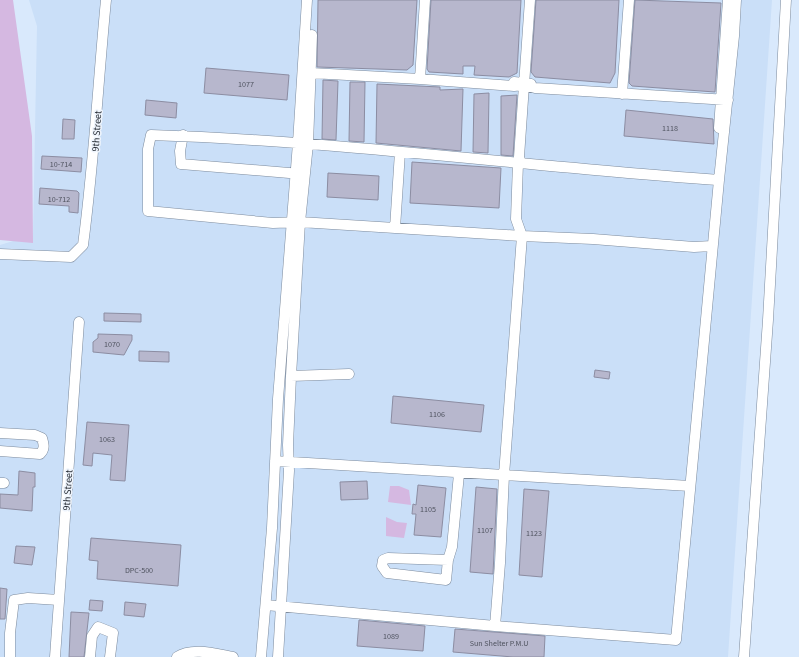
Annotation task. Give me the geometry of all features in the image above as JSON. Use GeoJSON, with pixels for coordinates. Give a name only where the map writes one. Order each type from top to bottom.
{"type":"FeatureCollection","features":[{"type":"Feature","properties":{"kind":"street","name":"9th Street"},"geometry":{"type":"LineString","coordinates":[[0,254],[71,257],[83,245],[96,134],[99,70],[106,0]]}},
{"type":"Feature","properties":{"kind":"street"},"geometry":{"type":"LineString","coordinates":[[303,144],[307,0]]}},
{"type":"Feature","properties":{"kind":"street"},"geometry":{"type":"LineString","coordinates":[[261,657],[272,528],[278,398],[311,71],[313,0]]}},
{"type":"Feature","properties":{"kind":"street"},"geometry":{"type":"LineString","coordinates":[[417,77],[416,70],[421,0]]}},
{"type":"Feature","properties":{"kind":"street"},"geometry":{"type":"LineString","coordinates":[[417,77],[425,0]]}},
{"type":"Feature","properties":{"kind":"street"},"geometry":{"type":"LineString","coordinates":[[520,84],[519,78],[525,0]]}},
{"type":"Feature","properties":{"kind":"street"},"geometry":{"type":"LineString","coordinates":[[494,626],[500,563],[504,475],[522,236],[516,219],[520,84],[530,0]]}},
{"type":"Feature","properties":{"kind":"street"},"geometry":{"type":"LineString","coordinates":[[620,92],[624,0]]}},
{"type":"Feature","properties":{"kind":"street"},"geometry":{"type":"LineString","coordinates":[[620,92],[629,0]]}},
{"type":"Feature","properties":{"kind":"street"},"geometry":{"type":"LineString","coordinates":[[266,605],[282,608],[676,640],[712,246],[718,135],[724,98],[731,0]]}},
{"type":"Feature","properties":{"kind":"street"},"geometry":{"type":"LineString","coordinates":[[744,657],[769,312],[786,0]]}},
{"type":"Feature","properties":{"kind":"street"},"geometry":{"type":"LineString","coordinates":[[311,71],[520,84],[535,88],[724,98]]}},
{"type":"Feature","properties":{"kind":"street"},"geometry":{"type":"LineString","coordinates":[[712,246],[694,247],[593,239],[296,222],[273,223],[148,211],[148,149],[151,134],[182,135],[400,152],[715,180]]}},
{"type":"Feature","properties":{"kind":"street"},"geometry":{"type":"LineString","coordinates":[[182,135],[180,151],[181,164],[300,174]]}},
{"type":"Feature","properties":{"kind":"street"},"geometry":{"type":"LineString","coordinates":[[395,228],[400,152]]}},
{"type":"Feature","properties":{"kind":"street"},"geometry":{"type":"LineString","coordinates":[[278,657],[282,608],[289,461],[288,445],[296,222]]}},
{"type":"Feature","properties":{"kind":"street","name":"9th Street"},"geometry":{"type":"LineString","coordinates":[[55,657],[78,322]]}},
{"type":"Feature","properties":{"kind":"street"},"geometry":{"type":"LineString","coordinates":[[291,376],[348,374]]}},
{"type":"Feature","properties":{"kind":"street"},"geometry":{"type":"LineString","coordinates":[[0,433],[35,435],[42,438],[44,449],[40,454],[0,451]]}},
{"type":"Feature","properties":{"kind":"street"},"geometry":{"type":"LineString","coordinates":[[275,461],[459,474],[504,475],[690,486]]}},
{"type":"Feature","properties":{"kind":"street"},"geometry":{"type":"LineString","coordinates":[[448,560],[388,558],[383,560],[382,566],[387,573],[446,580],[448,560],[452,547],[459,474]]}},
{"type":"Feature","properties":{"kind":"street"},"geometry":{"type":"LineString","coordinates":[[10,657],[10,633],[14,600],[28,598],[59,600]]}},
{"type":"Feature","properties":{"kind":"street"},"geometry":{"type":"LineString","coordinates":[[90,657],[92,636],[98,627],[113,633],[110,657]]}},
{"type":"Feature","properties":{"kind":"street"},"geometry":{"type":"LineString","coordinates":[[177,657],[184,652],[233,657]]}},
{"type":"Feature","properties":{"kind":"shaded area"},"geometry":{"type":"Polygon","coordinates":[[[0,0],[13,0],[32,136],[33,243],[0,240],[0,0]]]}},
{"type":"Feature","properties":{"kind":"shaded area"},"geometry":{"type":"Polygon","coordinates":[[[29,0],[772,0],[728,657],[0,657],[0,245],[33,235],[37,26],[29,0]]]}},
{"type":"Feature","properties":{"kind":"shaded area"},"geometry":{"type":"Polygon","coordinates":[[[390,486],[399,486],[409,490],[411,505],[388,502],[390,486]]]}},
{"type":"Feature","properties":{"kind":"shaded area"},"geometry":{"type":"Polygon","coordinates":[[[386,517],[397,522],[407,523],[404,538],[386,536],[386,517]]]}},
{"type":"Feature","properties":{"kind":"building"},"geometry":{"type":"Polygon","coordinates":[[[318,0],[417,0],[413,65],[407,70],[317,67],[318,0]]]}},
{"type":"Feature","properties":{"kind":"building"},"geometry":{"type":"Polygon","coordinates":[[[431,0],[521,0],[517,73],[509,77],[474,75],[475,66],[463,66],[463,74],[429,72],[427,69],[431,0]]]}},
{"type":"Feature","properties":{"kind":"building"},"geometry":{"type":"Polygon","coordinates":[[[536,0],[619,0],[615,73],[610,83],[535,77],[531,72],[536,0]]]}},
{"type":"Feature","properties":{"kind":"building"},"geometry":{"type":"Polygon","coordinates":[[[635,0],[721,3],[715,92],[632,86],[629,83],[635,0]]]}},
{"type":"Feature","properties":{"kind":"building"},"geometry":{"type":"Polygon","coordinates":[[[206,68],[289,75],[287,100],[204,93],[206,68]]]}},
{"type":"Feature","properties":{"kind":"building"},"geometry":{"type":"Polygon","coordinates":[[[323,80],[338,81],[336,140],[322,139],[323,80]]]}},
{"type":"Feature","properties":{"kind":"building"},"geometry":{"type":"Polygon","coordinates":[[[350,82],[365,82],[364,142],[349,141],[350,82]]]}},
{"type":"Feature","properties":{"kind":"building"},"geometry":{"type":"Polygon","coordinates":[[[377,84],[440,87],[440,90],[463,89],[461,151],[376,143],[377,84]]]}},
{"type":"Feature","properties":{"kind":"building"},"geometry":{"type":"Polygon","coordinates":[[[489,93],[488,153],[473,152],[474,94],[489,93]]]}},
{"type":"Feature","properties":{"kind":"building"},"geometry":{"type":"Polygon","coordinates":[[[517,95],[513,156],[501,155],[501,96],[517,95]]]}},
{"type":"Feature","properties":{"kind":"building"},"geometry":{"type":"Polygon","coordinates":[[[146,100],[177,103],[176,118],[145,115],[146,100]]]}},
{"type":"Feature","properties":{"kind":"building"},"geometry":{"type":"Polygon","coordinates":[[[626,110],[713,119],[714,144],[624,136],[626,110]]]}},
{"type":"Feature","properties":{"kind":"building"},"geometry":{"type":"Polygon","coordinates":[[[63,119],[75,120],[74,139],[62,139],[63,119]]]}},
{"type":"Feature","properties":{"kind":"building","name":"10-714"},"geometry":{"type":"Polygon","coordinates":[[[42,156],[82,158],[81,172],[41,169],[42,156]]]}},
{"type":"Feature","properties":{"kind":"building"},"geometry":{"type":"Polygon","coordinates":[[[412,162],[501,168],[499,208],[410,203],[412,162]]]}},
{"type":"Feature","properties":{"kind":"building"},"geometry":{"type":"Polygon","coordinates":[[[328,173],[379,176],[378,200],[327,197],[328,173]]]}},
{"type":"Feature","properties":{"kind":"building"},"geometry":{"type":"Polygon","coordinates":[[[40,188],[77,191],[79,193],[78,213],[69,212],[69,206],[39,204],[40,188]]]}},
{"type":"Feature","properties":{"kind":"building"},"geometry":{"type":"Polygon","coordinates":[[[104,313],[141,314],[141,322],[104,321],[104,313]]]}},
{"type":"Feature","properties":{"kind":"building"},"geometry":{"type":"Polygon","coordinates":[[[98,334],[132,335],[132,340],[124,355],[93,352],[93,342],[98,338],[98,334]]]}},
{"type":"Feature","properties":{"kind":"building"},"geometry":{"type":"Polygon","coordinates":[[[139,351],[169,352],[169,362],[139,361],[139,351]]]}},
{"type":"Feature","properties":{"kind":"building"},"geometry":{"type":"Polygon","coordinates":[[[595,370],[610,372],[609,379],[594,377],[595,370]]]}},
{"type":"Feature","properties":{"kind":"building"},"geometry":{"type":"Polygon","coordinates":[[[393,396],[484,405],[481,432],[391,423],[393,396]]]}},
{"type":"Feature","properties":{"kind":"building"},"geometry":{"type":"Polygon","coordinates":[[[87,422],[129,425],[125,481],[110,480],[112,455],[93,453],[92,466],[83,465],[87,422]]]}},
{"type":"Feature","properties":{"kind":"building"},"geometry":{"type":"Polygon","coordinates":[[[19,471],[35,473],[32,511],[0,508],[0,494],[18,495],[19,471]]]}},
{"type":"Feature","properties":{"kind":"building"},"geometry":{"type":"Polygon","coordinates":[[[367,481],[368,499],[341,500],[340,482],[367,481]]]}},
{"type":"Feature","properties":{"kind":"building"},"geometry":{"type":"Polygon","coordinates":[[[418,485],[446,488],[441,537],[414,535],[416,514],[412,514],[413,504],[416,505],[418,485]]]}},
{"type":"Feature","properties":{"kind":"building"},"geometry":{"type":"Polygon","coordinates":[[[476,487],[497,489],[493,574],[470,572],[476,487]]]}},
{"type":"Feature","properties":{"kind":"building"},"geometry":{"type":"Polygon","coordinates":[[[524,489],[549,491],[542,577],[519,575],[524,489]]]}},
{"type":"Feature","properties":{"kind":"building"},"geometry":{"type":"Polygon","coordinates":[[[91,538],[181,545],[178,586],[97,579],[98,561],[89,560],[91,538]]]}},
{"type":"Feature","properties":{"kind":"building"},"geometry":{"type":"Polygon","coordinates":[[[16,546],[35,547],[32,565],[14,563],[16,546]]]}},
{"type":"Feature","properties":{"kind":"building"},"geometry":{"type":"Polygon","coordinates":[[[0,588],[7,589],[5,619],[0,619],[0,588]]]}},
{"type":"Feature","properties":{"kind":"building"},"geometry":{"type":"Polygon","coordinates":[[[90,600],[103,601],[102,611],[89,610],[90,600]]]}},
{"type":"Feature","properties":{"kind":"building"},"geometry":{"type":"Polygon","coordinates":[[[125,602],[146,604],[144,617],[124,615],[125,602]]]}},
{"type":"Feature","properties":{"kind":"building"},"geometry":{"type":"Polygon","coordinates":[[[71,612],[89,613],[84,657],[69,657],[71,612]]]}},
{"type":"Feature","properties":{"kind":"building"},"geometry":{"type":"Polygon","coordinates":[[[359,620],[425,626],[423,651],[357,646],[359,620]]]}},
{"type":"Feature","properties":{"kind":"building","name":"Sun Shelter P.M.U"},"geometry":{"type":"Polygon","coordinates":[[[455,629],[545,636],[544,657],[513,657],[453,652],[455,629]]]}}]}
